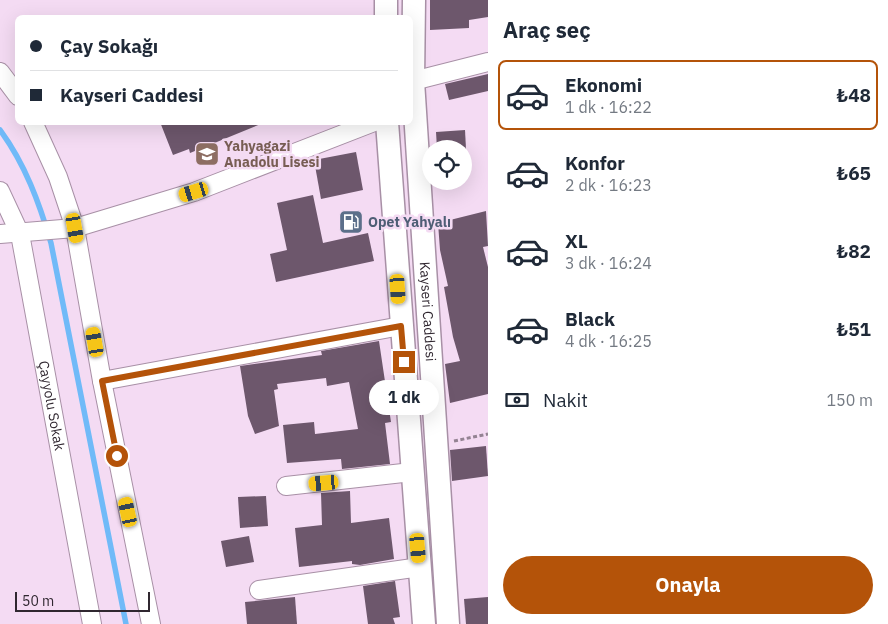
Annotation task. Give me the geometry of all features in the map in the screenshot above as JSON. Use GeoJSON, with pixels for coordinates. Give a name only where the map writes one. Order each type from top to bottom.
{"type":"FeatureCollection","features":[{"type":"Feature","properties":{"kind":"main road"},"geometry":{"type":"LineString","coordinates":[[386,0],[386,15]]}},
{"type":"Feature","properties":{"kind":"main road","name":"Kayseri Caddesi"},"geometry":{"type":"LineString","coordinates":[[413,40],[414,0]]}},
{"type":"Feature","properties":{"kind":"main road","name":"Kayseri Caddesi"},"geometry":{"type":"LineString","coordinates":[[413,96],[448,624]]}},
{"type":"Feature","properties":{"kind":"main road","name":"Kayseri Caddesi"},"geometry":{"type":"LineString","coordinates":[[387,125],[424,624]]}},
{"type":"Feature","properties":{"kind":"street"},"geometry":{"type":"LineString","coordinates":[[413,81],[488,62]]}},
{"type":"Feature","properties":{"kind":"street"},"geometry":{"type":"LineString","coordinates":[[0,72],[15,92]]}},
{"type":"Feature","properties":{"kind":"street"},"geometry":{"type":"LineString","coordinates":[[34,125],[58,177],[72,228],[151,624]]}},
{"type":"Feature","properties":{"kind":"street"},"geometry":{"type":"LineString","coordinates":[[0,234],[20,234],[72,228],[194,192],[366,125]]}},
{"type":"Feature","properties":{"kind":"street","name":"Çayyolu Sokak"},"geometry":{"type":"LineString","coordinates":[[0,192],[20,234],[92,624]]}},
{"type":"Feature","properties":{"kind":"street"},"geometry":{"type":"LineString","coordinates":[[102,381],[401,326]]}},
{"type":"Feature","properties":{"kind":"street"},"geometry":{"type":"LineString","coordinates":[[286,486],[412,472]]}},
{"type":"Feature","properties":{"kind":"street"},"geometry":{"type":"LineString","coordinates":[[259,590],[420,567]]}},
{"type":"Feature","properties":{"kind":"path"},"geometry":{"type":"LineString","coordinates":[[436,444],[488,434]]}},
{"type":"Feature","properties":{"kind":"building"},"geometry":{"type":"Polygon","coordinates":[[[430,0],[488,0],[488,17],[469,20],[469,28],[430,30],[430,0]]]}},
{"type":"Feature","properties":{"kind":"building"},"geometry":{"type":"Polygon","coordinates":[[[488,74],[488,91],[449,100],[445,84],[488,74]]]}},
{"type":"Feature","properties":{"kind":"building"},"geometry":{"type":"Polygon","coordinates":[[[161,125],[258,125],[190,153],[189,149],[173,155],[161,125]]]}},
{"type":"Feature","properties":{"kind":"building"},"geometry":{"type":"Polygon","coordinates":[[[465,130],[466,140],[436,140],[436,132],[465,130]]]}},
{"type":"Feature","properties":{"kind":"building"},"geometry":{"type":"Polygon","coordinates":[[[356,152],[363,190],[321,199],[314,160],[356,152]]]}},
{"type":"Feature","properties":{"kind":"building"},"geometry":{"type":"Polygon","coordinates":[[[313,195],[323,243],[368,233],[374,261],[276,282],[270,254],[287,250],[277,203],[313,195]]]}},
{"type":"Feature","properties":{"kind":"building"},"geometry":{"type":"Polygon","coordinates":[[[486,211],[488,246],[483,247],[488,267],[488,394],[450,403],[445,364],[460,361],[453,337],[444,287],[448,286],[440,250],[438,223],[486,211]]]}},
{"type":"Feature","properties":{"kind":"building"},"geometry":{"type":"Polygon","coordinates":[[[379,341],[391,422],[385,423],[390,464],[342,469],[341,459],[287,463],[283,425],[314,422],[315,434],[358,429],[349,382],[327,386],[326,378],[277,384],[278,389],[274,390],[279,426],[255,434],[248,416],[240,366],[322,355],[321,351],[379,341]]]}},
{"type":"Feature","properties":{"kind":"building"},"geometry":{"type":"Polygon","coordinates":[[[486,446],[488,476],[452,481],[450,450],[486,446]]]}},
{"type":"Feature","properties":{"kind":"building"},"geometry":{"type":"Polygon","coordinates":[[[350,491],[351,523],[389,518],[394,559],[360,565],[352,564],[352,561],[299,567],[295,528],[322,525],[321,493],[350,491]]]}},
{"type":"Feature","properties":{"kind":"building"},"geometry":{"type":"Polygon","coordinates":[[[266,496],[268,526],[240,528],[238,497],[266,496]]]}},
{"type":"Feature","properties":{"kind":"building"},"geometry":{"type":"Polygon","coordinates":[[[249,536],[254,562],[226,567],[221,541],[249,536]]]}},
{"type":"Feature","properties":{"kind":"building"},"geometry":{"type":"Polygon","coordinates":[[[395,581],[400,617],[393,618],[395,624],[368,624],[363,586],[395,581]]]}},
{"type":"Feature","properties":{"kind":"building"},"geometry":{"type":"Polygon","coordinates":[[[295,597],[297,624],[247,624],[245,602],[295,597]]]}},
{"type":"Feature","properties":{"kind":"building"},"geometry":{"type":"Polygon","coordinates":[[[488,597],[488,624],[466,624],[464,599],[488,597]]]}},
{"type":"Feature","properties":{"kind":"waterway"},"geometry":{"type":"LineString","coordinates":[[0,130],[24,170],[51,243],[126,624]]}},
{"type":"Feature","properties":{"kind":"place","name":"Yahyagazi Anadolu Lisesi"},"geometry":{"type":"Point","coordinates":[207,154]}},
{"type":"Feature","properties":{"kind":"place","name":"Opet Yahyalı"},"geometry":{"type":"Point","coordinates":[351,222]}},
{"type":"Feature","properties":{"kind":"route"},"geometry":{"type":"LineString","coordinates":[[117,456],[102,381],[401,326],[404,362]]}}]}
